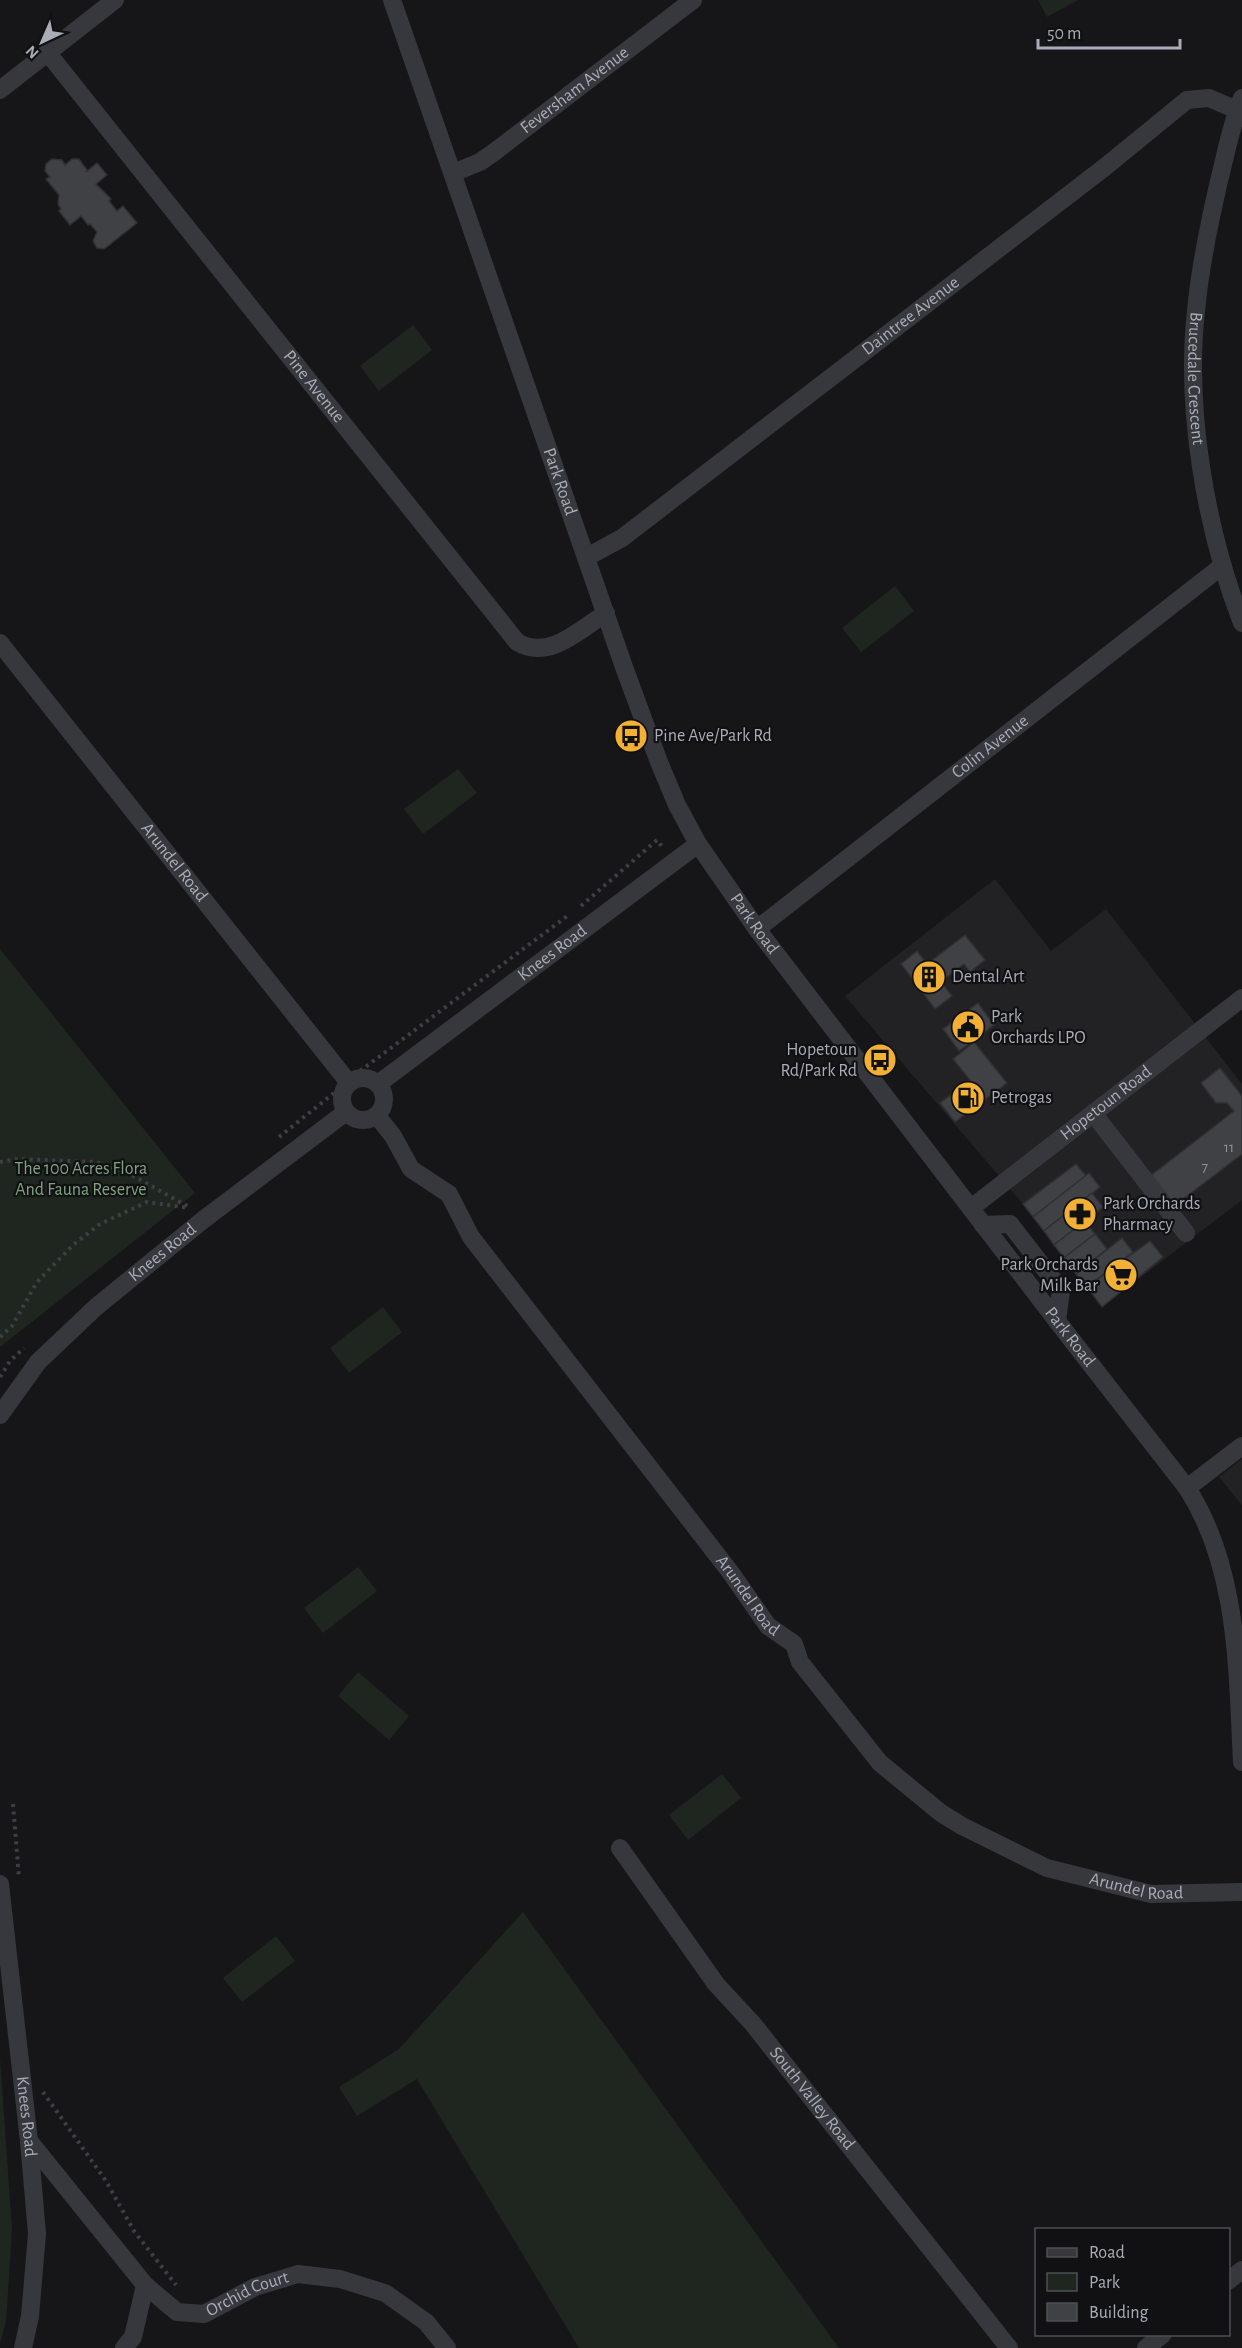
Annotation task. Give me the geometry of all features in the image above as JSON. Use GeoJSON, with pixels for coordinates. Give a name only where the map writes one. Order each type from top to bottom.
{"type":"FeatureCollection","features":[{"type":"Feature","properties":{"kind":"street"},"geometry":{"type":"LineString","coordinates":[[0,90],[115,0]]}},
{"type":"Feature","properties":{"kind":"street","name":"Park Road"},"geometry":{"type":"LineString","coordinates":[[392,0],[606,613],[659,762],[677,805],[698,844],[757,928],[1198,1505],[1215,1541],[1226,1585],[1233,1641],[1242,1762]]}},
{"type":"Feature","properties":{"kind":"street","name":"Feversham Avenue"},"geometry":{"type":"LineString","coordinates":[[453,173],[480,162],[493,153],[693,0]]}},
{"type":"Feature","properties":{"kind":"street","name":"Pine Avenue"},"geometry":{"type":"LineString","coordinates":[[47,52],[517,642],[533,649],[551,647],[606,613]]}},
{"type":"Feature","properties":{"kind":"street","name":"Daintree Avenue"},"geometry":{"type":"LineString","coordinates":[[587,557],[622,538],[1105,167],[1187,100],[1209,98],[1240,104]]}},
{"type":"Feature","properties":{"kind":"street","name":"Brucedale Crescent"},"geometry":{"type":"LineString","coordinates":[[1240,104],[1206,235],[1195,313],[1194,384],[1199,448],[1209,508],[1222,566],[1242,623]]}},
{"type":"Feature","properties":{"kind":"street","name":"Colin Avenue"},"geometry":{"type":"LineString","coordinates":[[757,928],[1222,566]]}},
{"type":"Feature","properties":{"kind":"street","name":"Arundel Road"},"geometry":{"type":"LineString","coordinates":[[0,643],[349,1083]]}},
{"type":"Feature","properties":{"kind":"street","name":"Knees Road"},"geometry":{"type":"LineString","coordinates":[[378,1084],[698,844]]}},
{"type":"Feature","properties":{"kind":"street","name":"Hopetoun Road"},"geometry":{"type":"LineString","coordinates":[[970,1208],[1242,998]]}},
{"type":"Feature","properties":{"kind":"street"},"geometry":{"type":"LineString","coordinates":[[361,1077],[378,1084],[382,1090],[384,1104],[377,1116],[357,1120],[346,1112],[342,1100],[345,1087],[349,1083],[361,1077]]}},
{"type":"Feature","properties":{"kind":"street","name":"Knees Road"},"geometry":{"type":"LineString","coordinates":[[0,1415],[38,1362],[197,1214],[346,1112]]}},
{"type":"Feature","properties":{"kind":"street"},"geometry":{"type":"LineString","coordinates":[[1093,1113],[1186,1233]]}},
{"type":"Feature","properties":{"kind":"street","name":"Arundel Road"},"geometry":{"type":"LineString","coordinates":[[377,1116],[393,1136],[411,1169],[449,1194],[471,1237],[731,1573],[768,1626],[794,1644],[801,1662],[880,1762],[905,1785],[941,1813],[1047,1868],[1152,1894],[1242,1892]]}},
{"type":"Feature","properties":{"kind":"street"},"geometry":{"type":"LineString","coordinates":[[1187,1488],[1242,1446]]}},
{"type":"Feature","properties":{"kind":"street","name":"South Valley Road"},"geometry":{"type":"LineString","coordinates":[[620,1848],[716,1984],[753,2024],[1009,2348]]}},
{"type":"Feature","properties":{"kind":"street","name":"Knees Road"},"geometry":{"type":"LineString","coordinates":[[0,1884],[6,2004],[29,2141],[37,2234],[30,2316],[23,2348]]}},
{"type":"Feature","properties":{"kind":"street","name":"Orchid Court"},"geometry":{"type":"LineString","coordinates":[[29,2141],[145,2285],[177,2312],[204,2314],[255,2287],[298,2274],[340,2279],[386,2293],[426,2322],[447,2348]]}},
{"type":"Feature","properties":{"kind":"street"},"geometry":{"type":"LineString","coordinates":[[1230,2279],[1242,2270]]}},
{"type":"Feature","properties":{"kind":"street"},"geometry":{"type":"LineString","coordinates":[[124,2348],[133,2337],[145,2285]]}},
{"type":"Feature","properties":{"kind":"street"},"geometry":{"type":"LineString","coordinates":[[1146,2348],[1161,2336]]}},
{"type":"Feature","properties":{"kind":"path"},"geometry":{"type":"LineString","coordinates":[[0,1162],[18,1159],[96,1162],[126,1172],[197,1214]]}},
{"type":"Feature","properties":{"kind":"path"},"geometry":{"type":"LineString","coordinates":[[0,1337],[12,1326],[38,1282],[73,1245],[100,1224],[147,1202],[197,1214]]}},
{"type":"Feature","properties":{"kind":"path"},"geometry":{"type":"LineString","coordinates":[[13,1804],[19,1882]]}},
{"type":"Feature","properties":{"kind":"path"},"geometry":{"type":"LineString","coordinates":[[41,2081],[43,2092],[106,2181],[134,2231],[182,2294]]}},
{"type":"Feature","properties":{"kind":"shaded area"},"geometry":{"type":"Polygon","coordinates":[[[995,879],[1051,951],[1106,909],[1242,1084],[1242,1200],[1102,1307],[1023,1204],[845,996],[995,879]]]}},
{"type":"Feature","properties":{"kind":"shaded area"},"geometry":{"type":"Polygon","coordinates":[[[1242,1459],[1242,1505],[1219,1477],[1242,1459]]]}},
{"type":"Feature","properties":{"kind":"green space"},"geometry":{"type":"Polygon","coordinates":[[[1038,0],[1078,0],[1047,17],[1038,0]]]}},
{"type":"Feature","properties":{"kind":"green space"},"geometry":{"type":"Polygon","coordinates":[[[413,325],[432,350],[379,391],[360,366],[413,325]]]}},
{"type":"Feature","properties":{"kind":"green space"},"geometry":{"type":"Polygon","coordinates":[[[895,586],[914,611],[861,652],[842,628],[895,586]]]}},
{"type":"Feature","properties":{"kind":"green space"},"geometry":{"type":"Polygon","coordinates":[[[458,769],[477,793],[423,834],[404,809],[458,769]]]}},
{"type":"Feature","properties":{"kind":"green space","name":"The 100 Acres Flora And Fauna Reserve"},"geometry":{"type":"Polygon","coordinates":[[[0,949],[195,1193],[0,1347],[0,949]]]}},
{"type":"Feature","properties":{"kind":"green space"},"geometry":{"type":"Polygon","coordinates":[[[383,1307],[402,1332],[349,1373],[330,1348],[383,1307]]]}},
{"type":"Feature","properties":{"kind":"green space"},"geometry":{"type":"Polygon","coordinates":[[[358,1567],[377,1591],[323,1633],[304,1608],[358,1567]]]}},
{"type":"Feature","properties":{"kind":"green space"},"geometry":{"type":"Polygon","coordinates":[[[358,1672],[409,1716],[389,1740],[338,1696],[358,1672]]]}},
{"type":"Feature","properties":{"kind":"green space"},"geometry":{"type":"Polygon","coordinates":[[[722,1774],[741,1798],[688,1840],[669,1815],[722,1774]]]}},
{"type":"Feature","properties":{"kind":"green space"},"geometry":{"type":"Polygon","coordinates":[[[523,1912],[839,2348],[579,2348],[417,2079],[357,2116],[339,2087],[399,2049],[523,1912]]]}},
{"type":"Feature","properties":{"kind":"green space"},"geometry":{"type":"Polygon","coordinates":[[[276,1936],[295,1961],[242,2002],[223,1978],[276,1936]]]}},
{"type":"Feature","properties":{"kind":"green space"},"geometry":{"type":"Polygon","coordinates":[[[0,2058],[12,2230],[6,2322],[0,2343],[0,2058]]]}},
{"type":"Feature","properties":{"kind":"building"},"geometry":{"type":"Polygon","coordinates":[[[52,159],[62,160],[65,165],[72,159],[79,159],[87,170],[86,172],[97,163],[107,175],[96,184],[111,199],[109,201],[117,211],[123,206],[137,223],[104,249],[97,248],[93,241],[97,232],[90,224],[88,225],[81,216],[70,225],[59,211],[61,209],[58,204],[59,195],[46,179],[50,177],[45,171],[46,164],[52,159]]]}},
{"type":"Feature","properties":{"kind":"building","name":"Dental Art"},"geometry":{"type":"Polygon","coordinates":[[[965,935],[985,960],[970,972],[964,964],[941,982],[952,996],[935,1009],[901,964],[917,951],[927,964],[965,935]]]}},
{"type":"Feature","properties":{"kind":"building","name":"Park Orchards LPO"},"geometry":{"type":"Polygon","coordinates":[[[978,1003],[994,1025],[959,1051],[943,1029],[978,1003]]]}},
{"type":"Feature","properties":{"kind":"building"},"geometry":{"type":"Polygon","coordinates":[[[974,1042],[1007,1083],[955,1122],[940,1103],[970,1080],[953,1059],[974,1042]]]}},
{"type":"Feature","properties":{"kind":"building"},"geometry":{"type":"Polygon","coordinates":[[[1220,1068],[1242,1096],[1242,1154],[1173,1207],[1149,1177],[1234,1111],[1227,1103],[1216,1103],[1201,1083],[1220,1068]]]}},
{"type":"Feature","properties":{"kind":"building"},"geometry":{"type":"Polygon","coordinates":[[[1076,1164],[1086,1176],[1033,1217],[1023,1204],[1076,1164]]]}},
{"type":"Feature","properties":{"kind":"building"},"geometry":{"type":"Polygon","coordinates":[[[1089,1173],[1100,1187],[1044,1231],[1033,1217],[1089,1173]]]}},
{"type":"Feature","properties":{"kind":"building","name":"Park Orchards Pharmacy"},"geometry":{"type":"Polygon","coordinates":[[[1092,1193],[1103,1207],[1054,1245],[1044,1231],[1092,1193]]]}},
{"type":"Feature","properties":{"kind":"building"},"geometry":{"type":"Polygon","coordinates":[[[1085,1221],[1095,1234],[1064,1258],[1054,1245],[1085,1221]]]}},
{"type":"Feature","properties":{"kind":"building"},"geometry":{"type":"Polygon","coordinates":[[[1095,1234],[1107,1249],[1076,1274],[1064,1258],[1095,1234]]]}},
{"type":"Feature","properties":{"kind":"building"},"geometry":{"type":"Polygon","coordinates":[[[1122,1238],[1133,1252],[1087,1287],[1076,1274],[1122,1238]]]}},
{"type":"Feature","properties":{"kind":"building","name":"Park Orchards Milk Bar"},"geometry":{"type":"Polygon","coordinates":[[[1150,1241],[1163,1257],[1102,1307],[1087,1287],[1150,1241]]]}},
{"type":"Feature","properties":{"kind":"place","name":"Pine Ave/Park Rd"},"geometry":{"type":"Point","coordinates":[631,736]}},
{"type":"Feature","properties":{"kind":"place","name":"Dental Art"},"geometry":{"type":"Point","coordinates":[929,977]}},
{"type":"Feature","properties":{"kind":"place","name":"Park Orchards LPO"},"geometry":{"type":"Point","coordinates":[968,1027]}},
{"type":"Feature","properties":{"kind":"place","name":"Hopetoun Rd/Park Rd"},"geometry":{"type":"Point","coordinates":[880,1060]}},
{"type":"Feature","properties":{"kind":"place","name":"Petrogas"},"geometry":{"type":"Point","coordinates":[968,1098]}},
{"type":"Feature","properties":{"kind":"place","name":"Park Orchards Pharmacy"},"geometry":{"type":"Point","coordinates":[1080,1214]}},
{"type":"Feature","properties":{"kind":"place","name":"Park Orchards Milk Bar"},"geometry":{"type":"Point","coordinates":[1121,1275]}}]}
